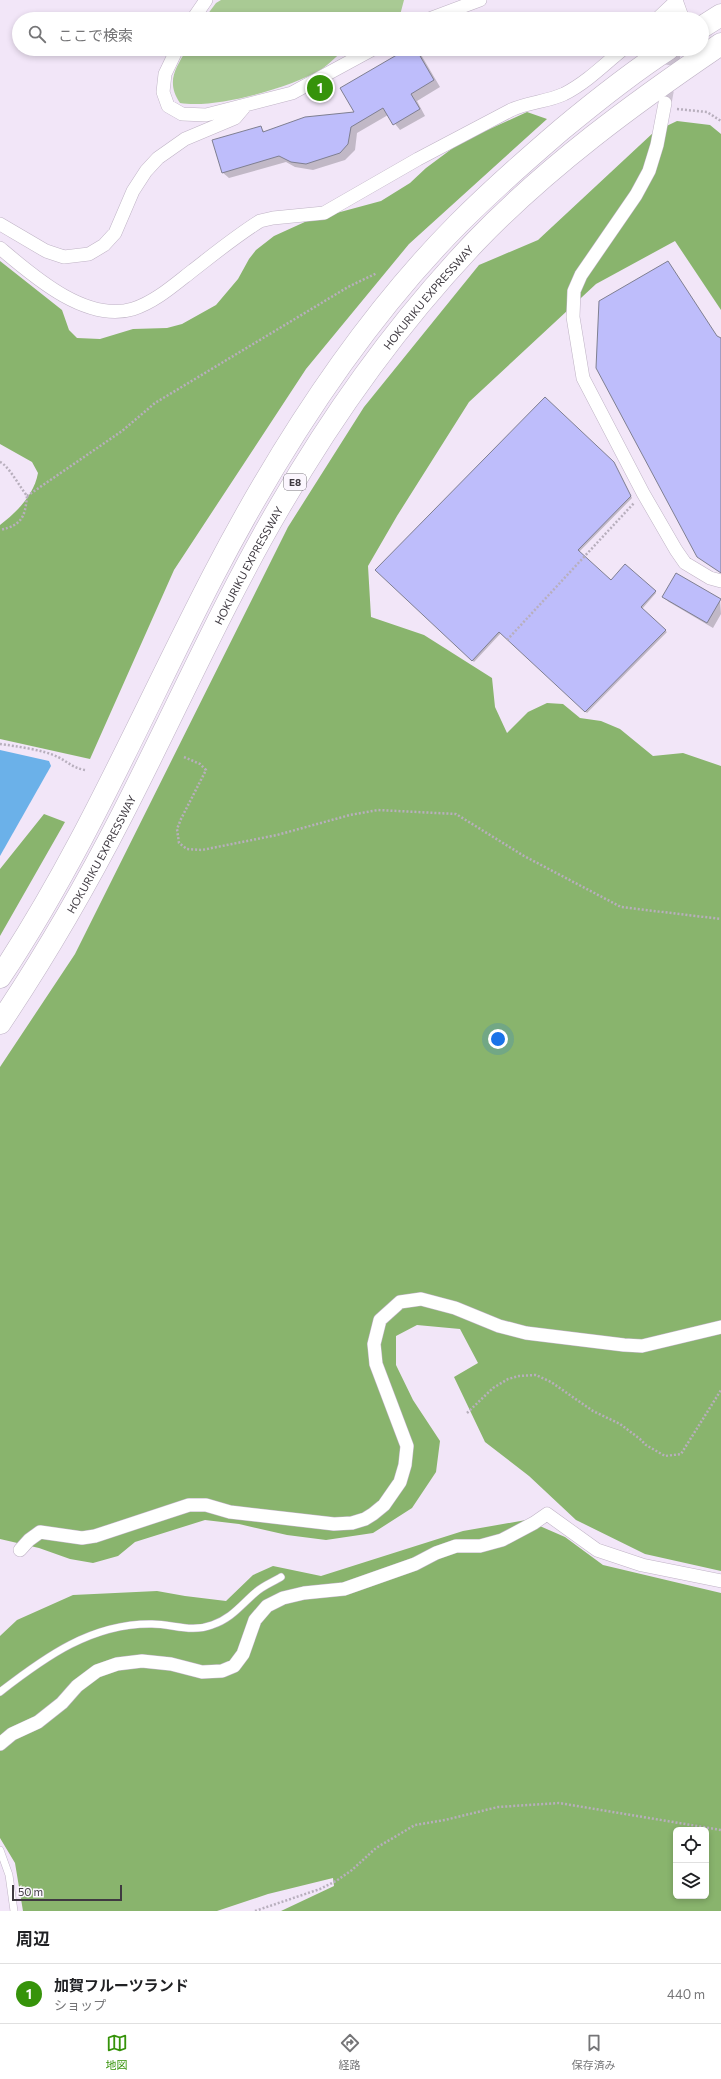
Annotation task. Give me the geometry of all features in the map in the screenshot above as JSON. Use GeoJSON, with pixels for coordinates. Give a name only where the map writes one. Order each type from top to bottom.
{"type":"FeatureCollection","features":[{"type":"Feature","properties":{"kind":"highway"},"geometry":{"type":"LineString","coordinates":[[709,23],[721,15]]}},
{"type":"Feature","properties":{"kind":"highway","name":"HOKURIKU EXPRESSWAY"},"geometry":{"type":"LineString","coordinates":[[709,52],[721,44]]}},
{"type":"Feature","properties":{"kind":"highway","name":"E8"},"geometry":{"type":"LineString","coordinates":[[0,977],[57,883],[90,822],[212,577],[256,497],[302,422],[351,352],[401,287],[457,225],[520,164],[585,110],[657,56]]}},
{"type":"Feature","properties":{"kind":"highway","name":"HOKURIKU EXPRESSWAY"},"geometry":{"type":"LineString","coordinates":[[0,1023],[38,965],[80,893],[122,814],[236,586],[279,506],[323,435],[371,367],[421,302],[476,241],[538,183],[602,129],[666,81],[703,56]]}},
{"type":"Feature","properties":{"kind":"street"},"geometry":{"type":"LineString","coordinates":[[198,12],[206,0]]}},
{"type":"Feature","properties":{"kind":"street"},"geometry":{"type":"LineString","coordinates":[[448,12],[480,0]]}},
{"type":"Feature","properties":{"kind":"street"},"geometry":{"type":"LineString","coordinates":[[664,12],[676,0],[680,12]]}},
{"type":"Feature","properties":{"kind":"street"},"geometry":{"type":"LineString","coordinates":[[174,56],[165,74],[163,92],[168,106],[182,114],[206,114],[292,93],[360,56]]}},
{"type":"Feature","properties":{"kind":"street"},"geometry":{"type":"LineString","coordinates":[[0,248],[50,287],[72,300],[99,309],[120,311],[133,309],[167,291],[260,221],[286,216],[324,213],[418,159],[511,110],[525,104],[545,101],[564,94],[614,56]]}},
{"type":"Feature","properties":{"kind":"street"},"geometry":{"type":"LineString","coordinates":[[0,224],[46,251],[64,257],[89,254],[104,244],[115,233],[133,192],[146,171],[158,158],[185,139],[235,118],[246,105]]}},
{"type":"Feature","properties":{"kind":"street"},"geometry":{"type":"LineString","coordinates":[[665,106],[658,145],[649,171],[636,196],[581,275],[574,291],[573,317],[583,378],[643,493],[676,550],[686,563],[710,578],[721,581]]}},
{"type":"Feature","properties":{"kind":"street"},"geometry":{"type":"LineString","coordinates":[[20,1550],[29,1540],[40,1532],[82,1538],[95,1536],[189,1505],[206,1505],[230,1512],[334,1524],[365,1519],[384,1505],[400,1482],[405,1465],[407,1446],[376,1364],[374,1344],[376,1331],[380,1320],[400,1302],[420,1299],[455,1308],[499,1326],[526,1333],[624,1345],[642,1346],[721,1327]]}},
{"type":"Feature","properties":{"kind":"street"},"geometry":{"type":"LineString","coordinates":[[0,1744],[12,1734],[38,1722],[62,1703],[76,1686],[97,1671],[117,1664],[142,1661],[171,1664],[202,1672],[222,1671],[234,1666],[243,1654],[255,1620],[268,1606],[283,1598],[304,1593],[344,1589],[416,1564],[436,1553],[456,1546],[480,1546],[502,1540],[534,1523],[547,1514],[597,1550],[642,1564],[721,1581]]}},
{"type":"Feature","properties":{"kind":"lane"},"geometry":{"type":"LineString","coordinates":[[0,1692],[36,1664],[56,1651],[94,1633],[123,1627],[152,1624],[192,1629],[210,1626],[223,1621],[238,1611],[256,1592],[281,1577]]}},
{"type":"Feature","properties":{"kind":"lane"},"geometry":{"type":"LineString","coordinates":[[0,1850],[9,1875],[14,1911]]}},
{"type":"Feature","properties":{"kind":"path"},"geometry":{"type":"LineString","coordinates":[[665,106],[707,112],[721,121]]}},
{"type":"Feature","properties":{"kind":"path"},"geometry":{"type":"LineString","coordinates":[[0,530],[12,527],[22,520],[27,496],[122,431],[155,403],[348,287],[377,273]]}},
{"type":"Feature","properties":{"kind":"path"},"geometry":{"type":"LineString","coordinates":[[0,462],[6,464],[15,482],[27,496]]}},
{"type":"Feature","properties":{"kind":"path"},"geometry":{"type":"LineString","coordinates":[[507,640],[643,493]]}},
{"type":"Feature","properties":{"kind":"path"},"geometry":{"type":"LineString","coordinates":[[0,744],[44,751],[59,757],[74,769],[85,770]]}},
{"type":"Feature","properties":{"kind":"path"},"geometry":{"type":"LineString","coordinates":[[184,757],[200,764],[206,770],[178,828],[179,843],[187,849],[202,850],[277,835],[350,815],[378,810],[456,814],[524,856],[621,907],[721,919]]}},
{"type":"Feature","properties":{"kind":"path"},"geometry":{"type":"LineString","coordinates":[[467,1413],[493,1388],[508,1379],[519,1376],[536,1375],[551,1382],[593,1411],[620,1424],[646,1445],[665,1456],[681,1454],[721,1390]]}},
{"type":"Feature","properties":{"kind":"path"},"geometry":{"type":"LineString","coordinates":[[255,1911],[336,1881],[352,1870],[376,1848],[415,1825],[444,1820],[498,1807],[559,1803],[721,1830]]}},
{"type":"Feature","properties":{"kind":"green space"},"geometry":{"type":"Polygon","coordinates":[[[221,0],[404,0],[401,12],[209,12],[216,3],[221,0]]]}},
{"type":"Feature","properties":{"kind":"green space"},"geometry":{"type":"Polygon","coordinates":[[[183,56],[337,56],[322,69],[272,90],[232,100],[195,104],[180,103],[176,95],[173,82],[179,63],[183,56]]]}},
{"type":"Feature","properties":{"kind":"green space"},"geometry":{"type":"Polygon","coordinates":[[[527,112],[547,119],[409,244],[306,369],[174,570],[90,759],[0,739],[0,525],[18,509],[29,496],[38,473],[32,462],[0,444],[0,261],[62,310],[69,330],[77,338],[100,339],[133,329],[167,328],[182,324],[216,305],[238,279],[249,259],[256,250],[274,236],[307,221],[381,201],[410,183],[426,168],[461,142],[527,112]]]}},
{"type":"Feature","properties":{"kind":"green space"},"geometry":{"type":"Polygon","coordinates":[[[677,121],[710,125],[721,134],[721,310],[675,241],[596,284],[469,402],[397,516],[368,566],[371,617],[424,635],[492,678],[495,707],[507,733],[528,712],[547,703],[563,704],[580,718],[601,721],[620,729],[653,756],[683,753],[721,766],[721,1571],[645,1554],[576,1520],[529,1476],[485,1442],[454,1377],[478,1363],[460,1329],[417,1325],[396,1336],[396,1365],[413,1400],[440,1441],[436,1472],[412,1508],[373,1533],[326,1540],[287,1535],[239,1524],[205,1520],[135,1542],[118,1556],[93,1563],[70,1559],[39,1548],[0,1539],[0,1067],[75,954],[288,527],[364,407],[479,265],[538,240],[654,132],[677,121]]]}},
{"type":"Feature","properties":{"kind":"green space"},"geometry":{"type":"Polygon","coordinates":[[[44,814],[65,822],[0,936],[0,869],[44,814]]]}},
{"type":"Feature","properties":{"kind":"green space"},"geometry":{"type":"Polygon","coordinates":[[[526,1520],[565,1537],[603,1565],[721,1593],[721,1911],[281,1911],[334,1886],[333,1878],[268,1894],[217,1911],[23,1911],[15,1863],[0,1838],[0,1636],[17,1620],[73,1595],[157,1591],[226,1601],[253,1575],[273,1566],[321,1576],[463,1531],[526,1520]]]}},
{"type":"Feature","properties":{"kind":"water"},"geometry":{"type":"Polygon","coordinates":[[[0,750],[49,761],[51,766],[0,856],[0,750]]]}},
{"type":"Feature","properties":{"kind":"building"},"geometry":{"type":"Polygon","coordinates":[[[395,56],[420,56],[434,80],[411,94],[420,109],[393,125],[383,108],[351,127],[348,144],[340,153],[306,164],[291,162],[279,156],[222,173],[212,140],[261,126],[263,132],[305,117],[354,112],[340,88],[395,56]]]}},
{"type":"Feature","properties":{"kind":"building"},"geometry":{"type":"Polygon","coordinates":[[[668,261],[717,336],[721,338],[721,573],[697,557],[596,368],[599,301],[668,261]]]}},
{"type":"Feature","properties":{"kind":"building"},"geometry":{"type":"Polygon","coordinates":[[[545,397],[614,462],[631,496],[578,550],[611,580],[625,564],[656,591],[641,607],[666,630],[585,712],[499,632],[472,661],[375,570],[545,397]]]}},
{"type":"Feature","properties":{"kind":"building"},"geometry":{"type":"Polygon","coordinates":[[[676,573],[721,599],[707,623],[662,597],[676,573]]]}},
{"type":"Feature","properties":{"kind":"tunnel"},"geometry":{"type":"LineString","coordinates":[[665,103],[674,56]]}},
{"type":"Feature","properties":{"kind":"place","name":"加賀フルーツランド"},"geometry":{"type":"Point","coordinates":[320,88]}}]}
